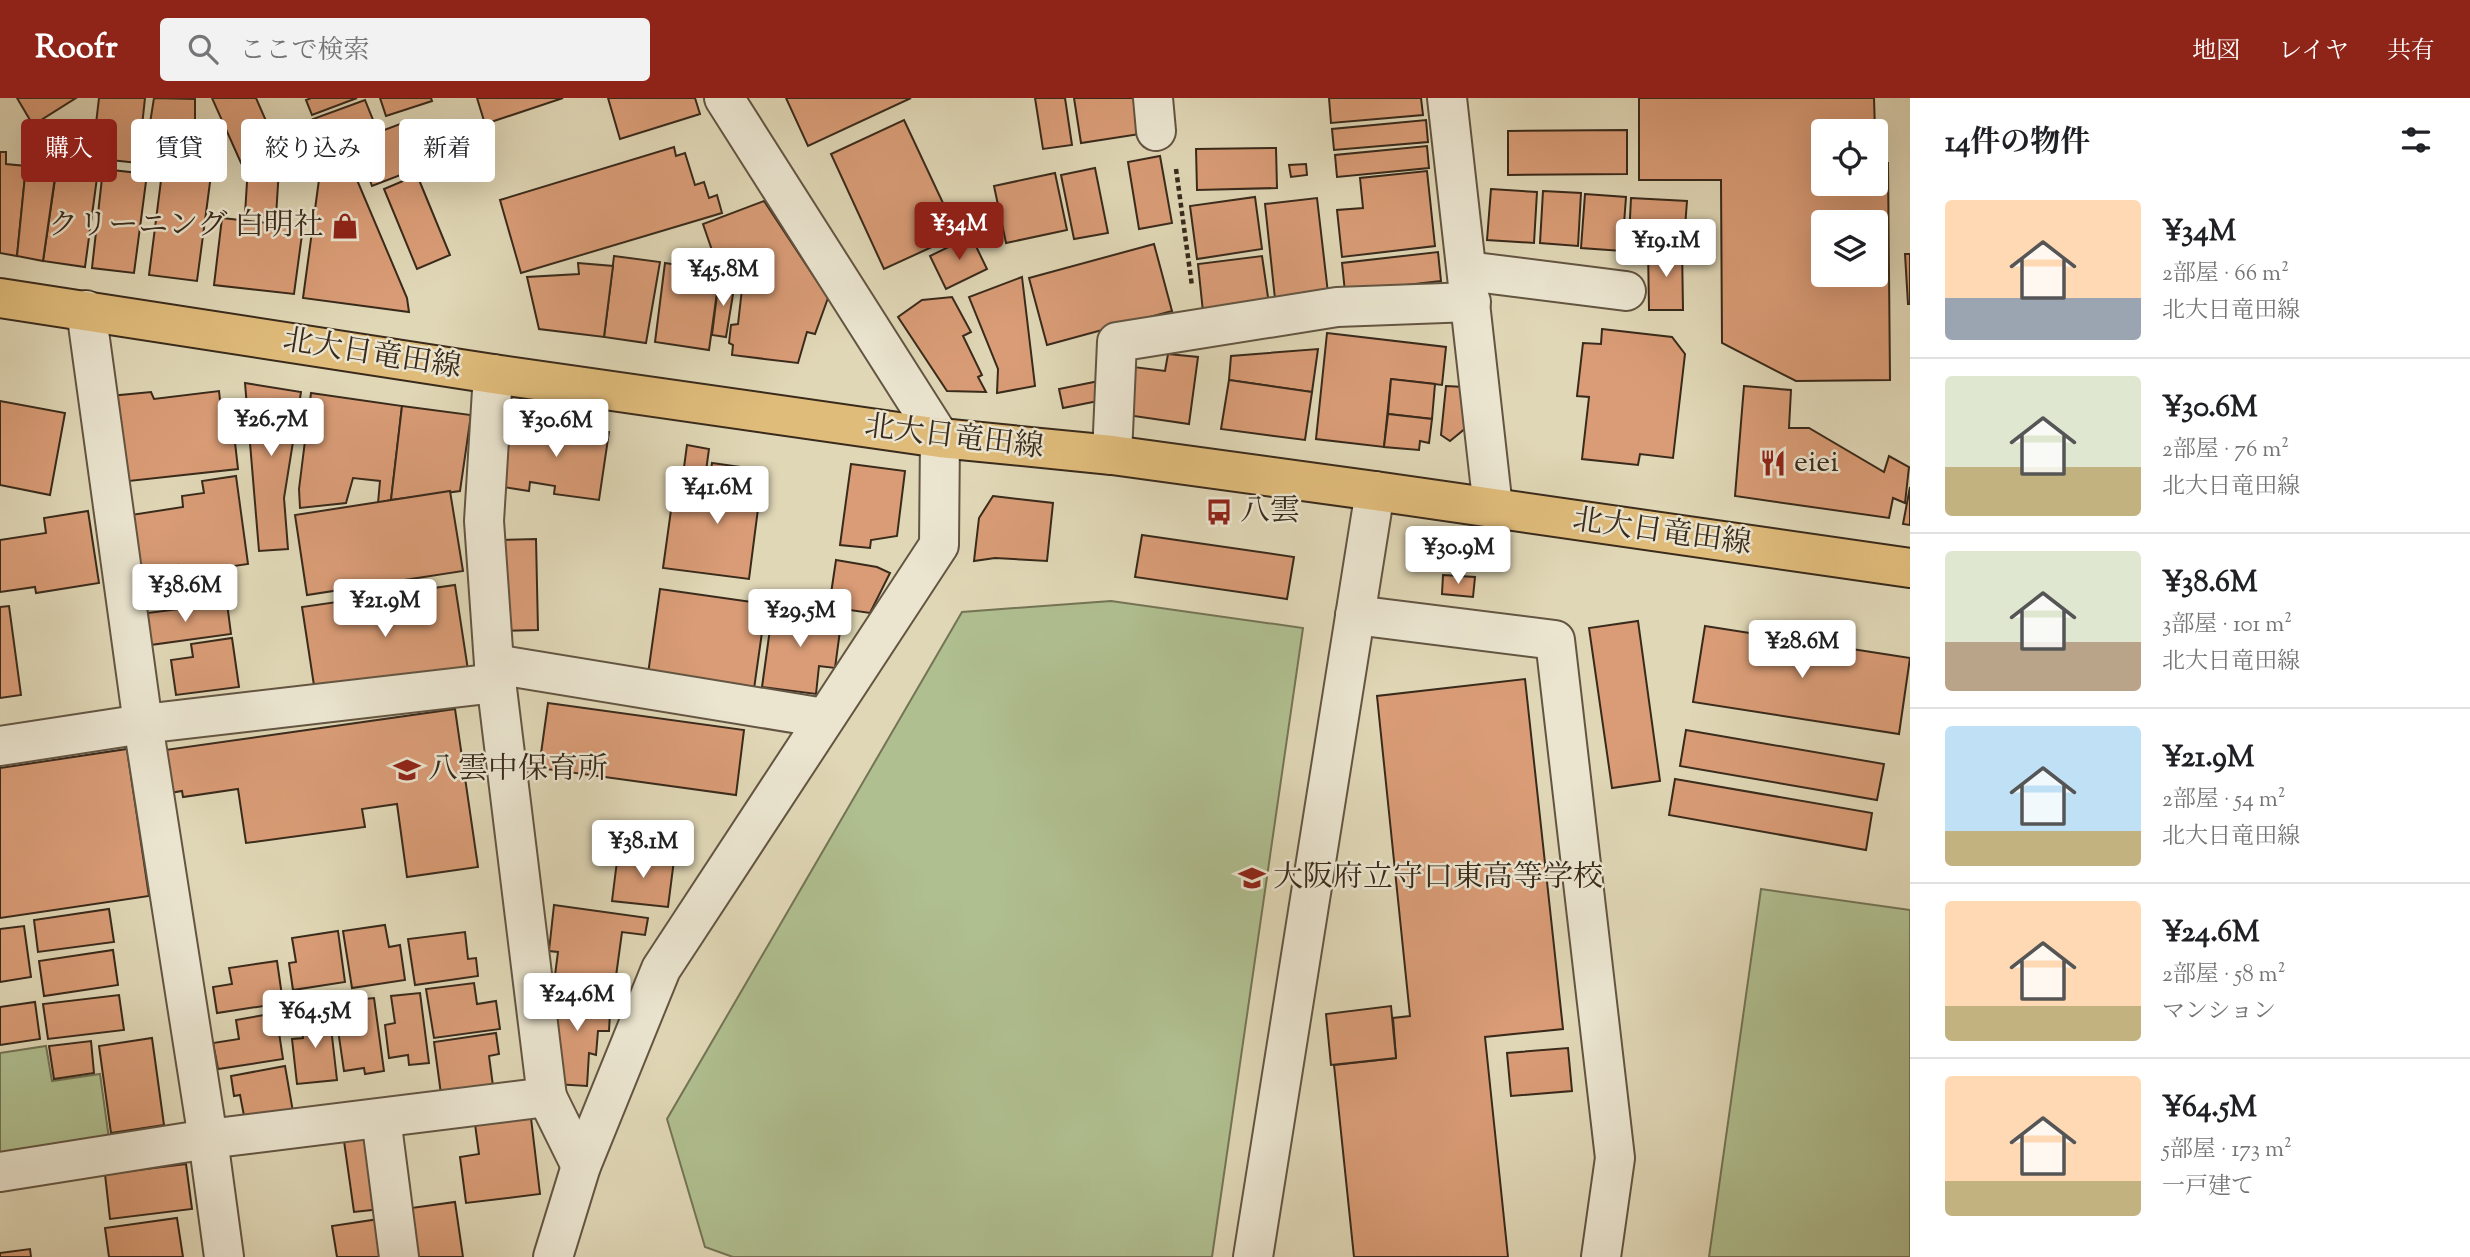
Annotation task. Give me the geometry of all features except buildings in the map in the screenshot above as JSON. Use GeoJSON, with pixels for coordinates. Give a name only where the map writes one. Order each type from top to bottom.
{"type":"FeatureCollection","features":[{"type":"Feature","properties":{"kind":"main road","name":"北大日竜田線"},"geometry":{"type":"LineString","coordinates":[[0,298],[494,374],[940,438],[1112,455],[1910,568]]}},
{"type":"Feature","properties":{"kind":"street"},"geometry":{"type":"LineString","coordinates":[[565,1254],[581,1166],[661,969],[939,545],[940,438],[724,98]]}},
{"type":"Feature","properties":{"kind":"street"},"geometry":{"type":"LineString","coordinates":[[1447,98],[1493,508]]}},
{"type":"Feature","properties":{"kind":"street"},"geometry":{"type":"LineString","coordinates":[[1112,455],[1117,342],[1469,287],[1626,291]]}},
{"type":"Feature","properties":{"kind":"street"},"geometry":{"type":"LineString","coordinates":[[86,310],[143,724],[208,1139],[223,1257]]}},
{"type":"Feature","properties":{"kind":"street"},"geometry":{"type":"LineString","coordinates":[[494,374],[484,521],[495,674],[547,1097],[581,1166]]}},
{"type":"Feature","properties":{"kind":"street"},"geometry":{"type":"LineString","coordinates":[[1253,1257],[1375,491]]}},
{"type":"Feature","properties":{"kind":"street"},"geometry":{"type":"LineString","coordinates":[[1355,615],[1555,640],[1615,1158],[1601,1257]]}},
{"type":"Feature","properties":{"kind":"street"},"geometry":{"type":"LineString","coordinates":[[0,746],[495,674],[824,718]]}},
{"type":"Feature","properties":{"kind":"street"},"geometry":{"type":"LineString","coordinates":[[0,1172],[208,1139],[547,1097]]}},
{"type":"Feature","properties":{"kind":"street"},"geometry":{"type":"LineString","coordinates":[[381,1118],[399,1257]]}},
{"type":"Feature","properties":{"kind":"path"},"geometry":{"type":"LineString","coordinates":[[1154,114],[1174,149],[1198,330]]}},
{"type":"Feature","properties":{"kind":"green space"},"geometry":{"type":"Polygon","coordinates":[[[1111,601],[1303,628],[1212,1257],[733,1257],[705,1247],[667,1119],[962,612],[1111,601]]]}},
{"type":"Feature","properties":{"kind":"green space"},"geometry":{"type":"Polygon","coordinates":[[[1761,889],[1910,910],[1910,1257],[1709,1257],[1761,889]]]}},
{"type":"Feature","properties":{"kind":"green space"},"geometry":{"type":"Polygon","coordinates":[[[46,1046],[52,1081],[100,1074],[110,1146],[0,1162],[0,1053],[46,1046]]]}},
{"type":"Feature","properties":{"kind":"place","name":"クリーニング 白明社"},"geometry":{"type":"Point","coordinates":[345,226]}},
{"type":"Feature","properties":{"kind":"place","name":"eiei"},"geometry":{"type":"Point","coordinates":[1773,463]}},
{"type":"Feature","properties":{"kind":"place","name":"八雲"},"geometry":{"type":"Point","coordinates":[1219,512]}},
{"type":"Feature","properties":{"kind":"place","name":"八雲中保育所"},"geometry":{"type":"Point","coordinates":[407,770]}},
{"type":"Feature","properties":{"kind":"place","name":"大阪府立守口東高等学校"},"geometry":{"type":"Point","coordinates":[1252,878]}}]}
